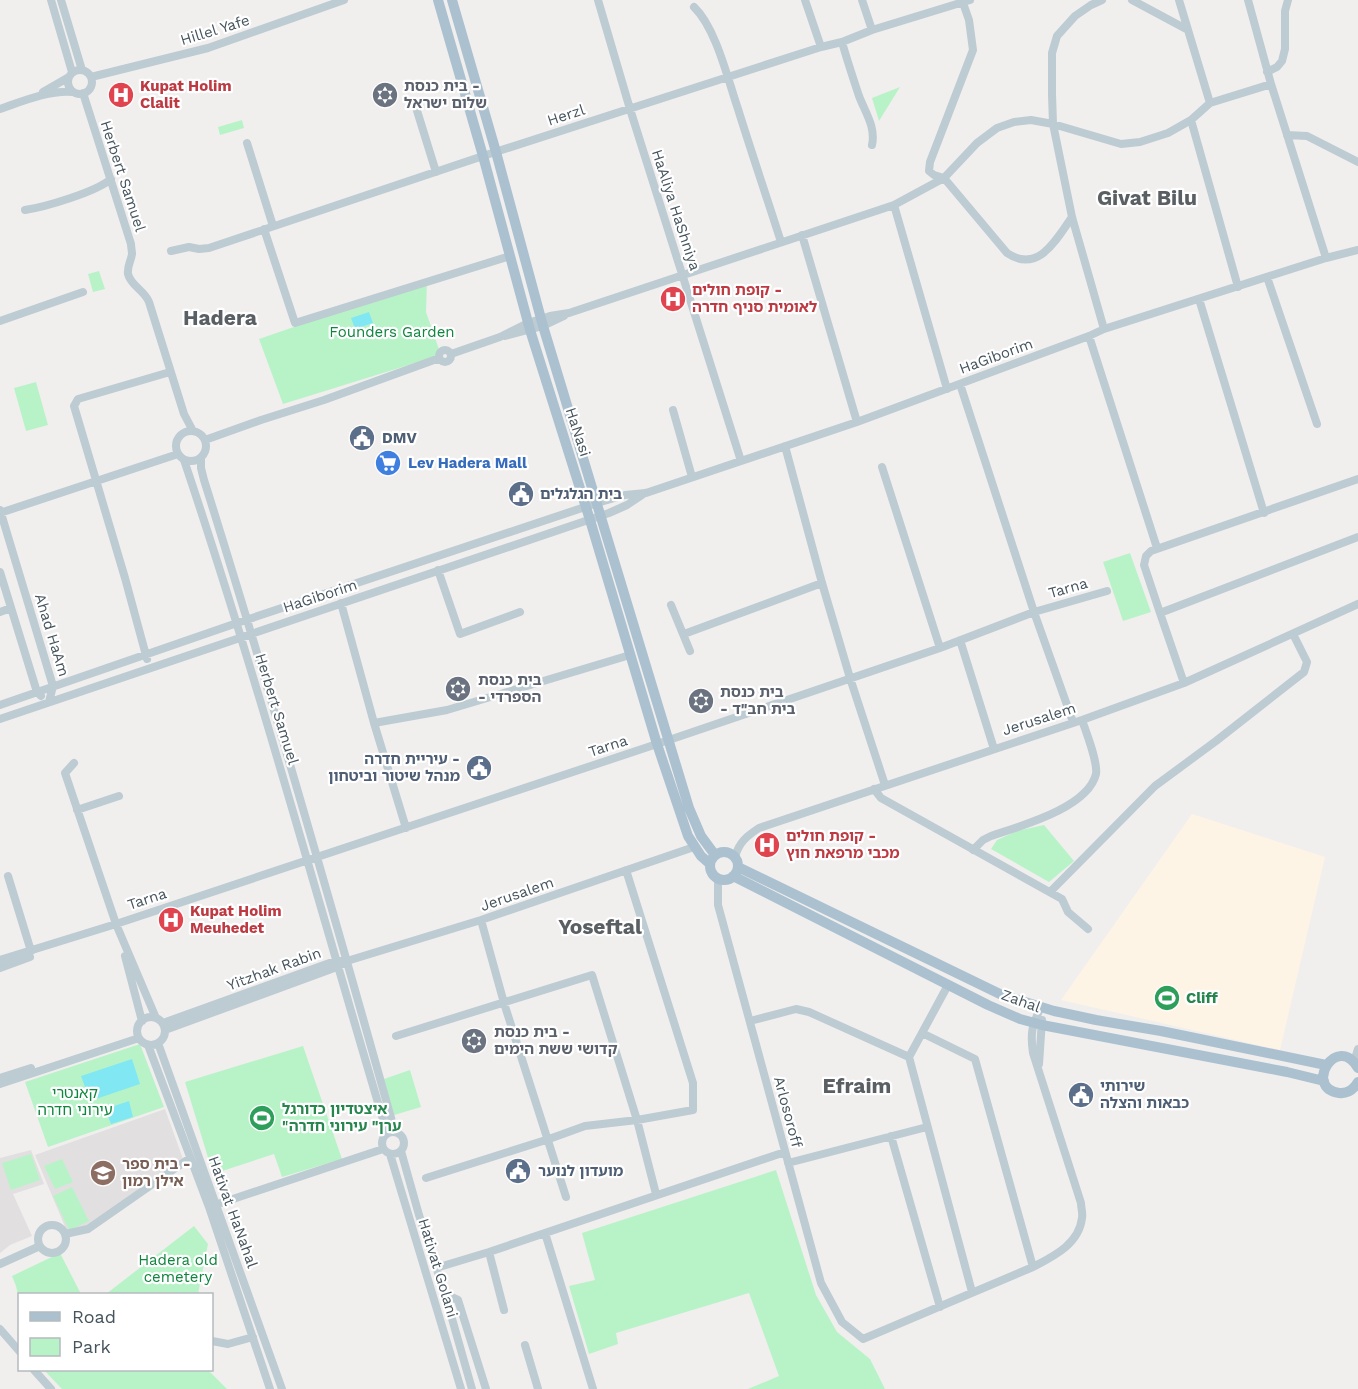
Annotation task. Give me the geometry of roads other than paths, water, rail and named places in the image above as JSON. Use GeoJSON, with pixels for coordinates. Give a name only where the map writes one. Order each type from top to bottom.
{"type":"FeatureCollection","features":[{"type":"Feature","properties":{"kind":"main road","name":"HaNasi"},"geometry":{"type":"LineString","coordinates":[[438,0],[529,326],[596,518],[663,742],[680,814],[694,847],[701,856],[713,860]]}},
{"type":"Feature","properties":{"kind":"main road","name":"HaNasi"},"geometry":{"type":"LineString","coordinates":[[452,0],[496,152],[591,505]]}},
{"type":"Feature","properties":{"kind":"main road","name":"HaNasi"},"geometry":{"type":"LineString","coordinates":[[596,518],[630,655],[701,836],[713,860]]}},
{"type":"Feature","properties":{"kind":"main road"},"geometry":{"type":"LineString","coordinates":[[723,852],[728,852],[735,867],[726,880],[718,878],[712,872],[713,860],[723,852]]}},
{"type":"Feature","properties":{"kind":"main road","name":"Zahal"},"geometry":{"type":"LineString","coordinates":[[735,867],[948,985],[988,1005],[1038,1024],[1246,1063],[1324,1081],[1332,1091],[1341,1093],[1350,1091],[1358,1082]]}},
{"type":"Feature","properties":{"kind":"main road","name":"Zahal"},"geometry":{"type":"LineString","coordinates":[[735,867],[1002,995],[1096,1020],[1326,1065]]}},
{"type":"Feature","properties":{"kind":"main road"},"geometry":{"type":"LineString","coordinates":[[1324,1081],[1323,1073],[1329,1061],[1339,1057],[1350,1059],[1356,1065]]}},
{"type":"Feature","properties":{"kind":"street"},"geometry":{"type":"LineString","coordinates":[[51,0],[74,73]]}},
{"type":"Feature","properties":{"kind":"street"},"geometry":{"type":"LineString","coordinates":[[61,0],[74,73],[68,83],[69,87],[78,93]]}},
{"type":"Feature","properties":{"kind":"street","name":"Hillel Yafe"},"geometry":{"type":"LineString","coordinates":[[91,77],[208,48],[344,0]]}},
{"type":"Feature","properties":{"kind":"street","name":"HaAliya HaShniya"},"geometry":{"type":"LineString","coordinates":[[598,0],[741,461]]}},
{"type":"Feature","properties":{"kind":"street"},"geometry":{"type":"LineString","coordinates":[[805,0],[821,47]]}},
{"type":"Feature","properties":{"kind":"street"},"geometry":{"type":"LineString","coordinates":[[862,0],[872,30]]}},
{"type":"Feature","properties":{"kind":"street"},"geometry":{"type":"LineString","coordinates":[[1102,0],[1091,4],[1075,16],[1057,36],[1052,53],[1053,124],[1072,217],[1104,329]]}},
{"type":"Feature","properties":{"kind":"street"},"geometry":{"type":"LineString","coordinates":[[1131,0],[1188,30]]}},
{"type":"Feature","properties":{"kind":"street"},"geometry":{"type":"LineString","coordinates":[[1179,0],[1210,103]]}},
{"type":"Feature","properties":{"kind":"street"},"geometry":{"type":"LineString","coordinates":[[1248,0],[1267,72],[1326,258]]}},
{"type":"Feature","properties":{"kind":"street"},"geometry":{"type":"LineString","coordinates":[[1267,72],[1277,67],[1282,61],[1286,49],[1285,11],[1288,0]]}},
{"type":"Feature","properties":{"kind":"street"},"geometry":{"type":"LineString","coordinates":[[966,1],[973,50],[930,162],[929,171],[944,178],[1007,253],[1016,259],[1026,261],[1036,258],[1055,241],[1072,217]]}},
{"type":"Feature","properties":{"kind":"street","name":"Herzl"},"geometry":{"type":"LineString","coordinates":[[171,251],[189,247],[204,249],[727,76],[842,42],[872,30],[966,1]]}},
{"type":"Feature","properties":{"kind":"street"},"geometry":{"type":"LineString","coordinates":[[694,7],[709,27],[781,242]]}},
{"type":"Feature","properties":{"kind":"street"},"geometry":{"type":"LineString","coordinates":[[842,42],[869,118],[873,132],[872,145]]}},
{"type":"Feature","properties":{"kind":"street"},"geometry":{"type":"LineString","coordinates":[[0,109],[50,89],[74,73],[85,71],[91,77],[91,85],[86,92],[61,92],[26,100]]}},
{"type":"Feature","properties":{"kind":"street"},"geometry":{"type":"LineString","coordinates":[[205,440],[434,360],[449,361],[451,354],[500,337],[517,334],[529,326],[560,319],[569,313],[894,205],[944,178],[977,143],[997,128],[1014,122],[1031,120],[1053,124],[1121,144],[1140,142],[1168,133],[1191,120],[1210,103],[1271,84]]}},
{"type":"Feature","properties":{"kind":"street","name":"Herbert Samuel"},"geometry":{"type":"LineString","coordinates":[[78,93],[111,179],[132,250],[129,275],[132,283],[147,297],[184,414],[193,431]]}},
{"type":"Feature","properties":{"kind":"street"},"geometry":{"type":"LineString","coordinates":[[414,101],[436,172]]}},
{"type":"Feature","properties":{"kind":"street"},"geometry":{"type":"LineString","coordinates":[[1191,120],[1238,286]]}},
{"type":"Feature","properties":{"kind":"street"},"geometry":{"type":"LineString","coordinates":[[1287,135],[1307,136],[1358,162]]}},
{"type":"Feature","properties":{"kind":"street"},"geometry":{"type":"LineString","coordinates":[[247,143],[273,226]]}},
{"type":"Feature","properties":{"kind":"street"},"geometry":{"type":"LineString","coordinates":[[25,210],[98,188],[111,179]]}},
{"type":"Feature","properties":{"kind":"street"},"geometry":{"type":"LineString","coordinates":[[894,205],[947,389]]}},
{"type":"Feature","properties":{"kind":"street"},"geometry":{"type":"LineString","coordinates":[[264,229],[295,323],[510,256]]}},
{"type":"Feature","properties":{"kind":"street"},"geometry":{"type":"LineString","coordinates":[[802,235],[857,422]]}},
{"type":"Feature","properties":{"kind":"street","name":"HaGiborim"},"geometry":{"type":"LineString","coordinates":[[0,718],[596,518],[627,505],[646,493],[857,422],[1104,329],[1326,258],[1358,250]]}},
{"type":"Feature","properties":{"kind":"street"},"geometry":{"type":"LineString","coordinates":[[1267,277],[1317,424]]}},
{"type":"Feature","properties":{"kind":"street"},"geometry":{"type":"LineString","coordinates":[[0,321],[83,292]]}},
{"type":"Feature","properties":{"kind":"street"},"geometry":{"type":"LineString","coordinates":[[1199,299],[1264,513]]}},
{"type":"Feature","properties":{"kind":"street"},"geometry":{"type":"LineString","coordinates":[[1089,336],[1157,548]]}},
{"type":"Feature","properties":{"kind":"street"},"geometry":{"type":"LineString","coordinates":[[150,668],[74,406],[78,399],[171,372]]}},
{"type":"Feature","properties":{"kind":"street"},"geometry":{"type":"LineString","coordinates":[[960,384],[1034,612],[1096,765],[1096,774],[1083,794],[1058,811],[983,840],[973,850]]}},
{"type":"Feature","properties":{"kind":"street"},"geometry":{"type":"LineString","coordinates":[[673,410],[692,477]]}},
{"type":"Feature","properties":{"kind":"street"},"geometry":{"type":"LineString","coordinates":[[0,512],[181,457],[193,462],[201,458],[206,450],[205,440],[198,432],[188,431],[180,436],[176,444],[181,457]]}},
{"type":"Feature","properties":{"kind":"street"},"geometry":{"type":"LineString","coordinates":[[785,446],[850,678],[885,785]]}},
{"type":"Feature","properties":{"kind":"street","name":"Herbert Samuel"},"geometry":{"type":"LineString","coordinates":[[181,457],[241,636],[308,860],[336,964]]}},
{"type":"Feature","properties":{"kind":"street","name":"Herbert Samuel"},"geometry":{"type":"LineString","coordinates":[[201,458],[204,480],[248,619],[347,962]]}},
{"type":"Feature","properties":{"kind":"street"},"geometry":{"type":"LineString","coordinates":[[882,467],[940,648]]}},
{"type":"Feature","properties":{"kind":"street"},"geometry":{"type":"LineString","coordinates":[[1184,683],[1144,565],[1146,556],[1157,548],[1358,480]]}},
{"type":"Feature","properties":{"kind":"street","name":"HaGiborim"},"geometry":{"type":"LineString","coordinates":[[0,705],[248,619],[591,505],[625,495],[646,493]]}},
{"type":"Feature","properties":{"kind":"street","name":"Ahad HaAm"},"geometry":{"type":"LineString","coordinates":[[0,512],[53,686],[49,702],[37,692],[0,572]]}},
{"type":"Feature","properties":{"kind":"street"},"geometry":{"type":"LineString","coordinates":[[1160,613],[1358,537]]}},
{"type":"Feature","properties":{"kind":"street"},"geometry":{"type":"LineString","coordinates":[[438,570],[460,634],[520,612]]}},
{"type":"Feature","properties":{"kind":"street"},"geometry":{"type":"LineString","coordinates":[[684,634],[822,583]]}},
{"type":"Feature","properties":{"kind":"street","name":"Tarna"},"geometry":{"type":"LineString","coordinates":[[0,960],[116,924],[663,742],[940,648],[1034,612],[1107,591]]}},
{"type":"Feature","properties":{"kind":"street"},"geometry":{"type":"LineString","coordinates":[[341,603],[406,828]]}},
{"type":"Feature","properties":{"kind":"street","name":"Jerusalem"},"geometry":{"type":"LineString","coordinates":[[735,867],[737,847],[744,838],[759,828],[1184,683],[1358,604]]}},
{"type":"Feature","properties":{"kind":"street"},"geometry":{"type":"LineString","coordinates":[[671,605],[690,651]]}},
{"type":"Feature","properties":{"kind":"street"},"geometry":{"type":"LineString","coordinates":[[0,612],[11,608]]}},
{"type":"Feature","properties":{"kind":"street"},"geometry":{"type":"LineString","coordinates":[[1050,892],[1155,786],[1304,672],[1307,662],[1293,634]]}},
{"type":"Feature","properties":{"kind":"street"},"geometry":{"type":"LineString","coordinates":[[960,640],[994,749]]}},
{"type":"Feature","properties":{"kind":"street"},"geometry":{"type":"LineString","coordinates":[[374,723],[447,710],[630,655]]}},
{"type":"Feature","properties":{"kind":"street"},"geometry":{"type":"LineString","coordinates":[[74,763],[65,773],[116,924],[142,1021]]}},
{"type":"Feature","properties":{"kind":"street"},"geometry":{"type":"LineString","coordinates":[[874,789],[881,798],[1062,899],[1068,912],[1088,929]]}},
{"type":"Feature","properties":{"kind":"street"},"geometry":{"type":"LineString","coordinates":[[77,810],[119,795]]}},
{"type":"Feature","properties":{"kind":"street","name":"Jerusalem"},"geometry":{"type":"LineString","coordinates":[[347,962],[481,920],[694,847]]}},
{"type":"Feature","properties":{"kind":"street"},"geometry":{"type":"LineString","coordinates":[[426,1178],[585,1126],[693,1110],[693,1083],[626,870]]}},
{"type":"Feature","properties":{"kind":"street"},"geometry":{"type":"LineString","coordinates":[[8,876],[31,951]]}},
{"type":"Feature","properties":{"kind":"street","name":"Arlosoroff"},"geometry":{"type":"LineString","coordinates":[[718,878],[718,904],[821,1283],[842,1322],[863,1339],[940,1307]]}},
{"type":"Feature","properties":{"kind":"street"},"geometry":{"type":"LineString","coordinates":[[481,920],[504,1003],[566,1197]]}},
{"type":"Feature","properties":{"kind":"street"},"geometry":{"type":"LineString","coordinates":[[116,924],[161,1024],[164,1036],[158,1043],[152,1045],[147,1045],[138,1036],[139,1024],[146,1018],[161,1024]]}},
{"type":"Feature","properties":{"kind":"street","name":"Tarna"},"geometry":{"type":"LineString","coordinates":[[0,968],[116,924]]}},
{"type":"Feature","properties":{"kind":"street"},"geometry":{"type":"LineString","coordinates":[[347,962],[391,1133]]}},
{"type":"Feature","properties":{"kind":"street","name":"Yitzhak Rabin"},"geometry":{"type":"LineString","coordinates":[[161,1024],[347,962]]}},
{"type":"Feature","properties":{"kind":"street"},"geometry":{"type":"LineString","coordinates":[[336,964],[391,1133]]}},
{"type":"Feature","properties":{"kind":"street"},"geometry":{"type":"LineString","coordinates":[[396,1036],[592,975],[637,1120],[656,1194]]}},
{"type":"Feature","properties":{"kind":"street"},"geometry":{"type":"LineString","coordinates":[[948,985],[909,1057],[972,1292]]}},
{"type":"Feature","properties":{"kind":"street"},"geometry":{"type":"LineString","coordinates":[[891,1136],[940,1307],[1033,1267],[1069,1244],[1078,1232],[1082,1217],[1081,1203],[1038,1070],[1031,1041],[1038,1024],[1041,1007]]}},
{"type":"Feature","properties":{"kind":"street"},"geometry":{"type":"LineString","coordinates":[[750,1021],[796,1009],[809,1012],[909,1057]]}},
{"type":"Feature","properties":{"kind":"street"},"geometry":{"type":"LineString","coordinates":[[922,1033],[975,1059],[1033,1267]]}},
{"type":"Feature","properties":{"kind":"street"},"geometry":{"type":"LineString","coordinates":[[0,1078],[138,1036]]}},
{"type":"Feature","properties":{"kind":"street"},"geometry":{"type":"LineString","coordinates":[[0,1084],[138,1036]]}},
{"type":"Feature","properties":{"kind":"street","name":"Hativat HaNahal"},"geometry":{"type":"LineString","coordinates":[[158,1043],[213,1206],[270,1389]]}},
{"type":"Feature","properties":{"kind":"street","name":"Hativat HaNahal"},"geometry":{"type":"LineString","coordinates":[[147,1045],[190,1158],[213,1206],[282,1389]]}},
{"type":"Feature","properties":{"kind":"street"},"geometry":{"type":"LineString","coordinates":[[1356,1065],[1358,1049]]}},
{"type":"Feature","properties":{"kind":"street"},"geometry":{"type":"LineString","coordinates":[[788,1163],[927,1127]]}},
{"type":"Feature","properties":{"kind":"street"},"geometry":{"type":"LineString","coordinates":[[391,1133],[401,1135],[404,1142],[401,1152],[394,1155],[386,1151],[381,1142],[391,1133]]}},
{"type":"Feature","properties":{"kind":"street"},"geometry":{"type":"LineString","coordinates":[[213,1206],[386,1151]]}},
{"type":"Feature","properties":{"kind":"street","name":"Hativat Golani"},"geometry":{"type":"LineString","coordinates":[[386,1151],[461,1389]]}},
{"type":"Feature","properties":{"kind":"street","name":"Hativat Golani"},"geometry":{"type":"LineString","coordinates":[[401,1152],[472,1389]]}},
{"type":"Feature","properties":{"kind":"street"},"geometry":{"type":"LineString","coordinates":[[436,1268],[785,1152]]}},
{"type":"Feature","properties":{"kind":"street"},"geometry":{"type":"LineString","coordinates":[[65,1234],[88,1229],[190,1158]]}},
{"type":"Feature","properties":{"kind":"street"},"geometry":{"type":"LineString","coordinates":[[46,1226],[58,1226],[65,1234],[65,1244],[59,1251],[49,1253],[40,1246],[39,1233],[46,1226]]}},
{"type":"Feature","properties":{"kind":"street"},"geometry":{"type":"LineString","coordinates":[[545,1233],[593,1389]]}},
{"type":"Feature","properties":{"kind":"street"},"geometry":{"type":"LineString","coordinates":[[0,1264],[40,1246]]}},
{"type":"Feature","properties":{"kind":"street"},"geometry":{"type":"LineString","coordinates":[[489,1252],[504,1310]]}},
{"type":"Feature","properties":{"kind":"street","name":"Hativat Golani"},"geometry":{"type":"LineString","coordinates":[[445,1294],[458,1300],[486,1389]]}},
{"type":"Feature","properties":{"kind":"street"},"geometry":{"type":"LineString","coordinates":[[0,1329],[18,1350]]}},
{"type":"Feature","properties":{"kind":"street"},"geometry":{"type":"LineString","coordinates":[[213,1341],[228,1344],[253,1337]]}},
{"type":"Feature","properties":{"kind":"street"},"geometry":{"type":"LineString","coordinates":[[525,1345],[538,1389]]}},
{"type":"Feature","properties":{"kind":"street"},"geometry":{"type":"LineString","coordinates":[[35,1371],[51,1389]]}},
{"type":"Feature","properties":{"kind":"water"},"geometry":{"type":"Polygon","coordinates":[[[369,312],[373,323],[355,329],[351,318],[369,312]]]}},
{"type":"Feature","properties":{"kind":"water"},"geometry":{"type":"Polygon","coordinates":[[[132,1059],[140,1084],[90,1101],[81,1076],[132,1059]]]}},
{"type":"Feature","properties":{"kind":"water"},"geometry":{"type":"Polygon","coordinates":[[[129,1101],[133,1117],[111,1124],[105,1109],[129,1101]]]}},
{"type":"Feature","properties":{"kind":"place","name":"Kupat Holim Clalit"},"geometry":{"type":"Point","coordinates":[121,95]}},
{"type":"Feature","properties":{"kind":"place","name":"בית כנסת - שלום ישראל"},"geometry":{"type":"Point","coordinates":[385,95]}},
{"type":"Feature","properties":{"kind":"place","name":"קופת חולים - לאומית סניף חדרה"},"geometry":{"type":"Point","coordinates":[673,299]}},
{"type":"Feature","properties":{"kind":"place","name":"DMV"},"geometry":{"type":"Point","coordinates":[362,438]}},
{"type":"Feature","properties":{"kind":"place","name":"Lev Hadera Mall"},"geometry":{"type":"Point","coordinates":[388,463]}},
{"type":"Feature","properties":{"kind":"place","name":"בית הגלגלים"},"geometry":{"type":"Point","coordinates":[521,494]}},
{"type":"Feature","properties":{"kind":"place","name":"בית כנסת - הספרדי"},"geometry":{"type":"Point","coordinates":[458,689]}},
{"type":"Feature","properties":{"kind":"place","name":"בית כנסת - בית חב\"ד"},"geometry":{"type":"Point","coordinates":[701,701]}},
{"type":"Feature","properties":{"kind":"place","name":"עיריית חדרה - מנהל שיטור וביטחון"},"geometry":{"type":"Point","coordinates":[479,768]}},
{"type":"Feature","properties":{"kind":"place","name":"קופת חולים - מכבי מרפאת חוץ"},"geometry":{"type":"Point","coordinates":[767,845]}},
{"type":"Feature","properties":{"kind":"place","name":"Kupat Holim Meuhedet"},"geometry":{"type":"Point","coordinates":[171,920]}},
{"type":"Feature","properties":{"kind":"place","name":"Cliff"},"geometry":{"type":"Point","coordinates":[1167,998]}},
{"type":"Feature","properties":{"kind":"place","name":"בית כנסת - קדושי ששת הימים"},"geometry":{"type":"Point","coordinates":[474,1041]}},
{"type":"Feature","properties":{"kind":"place","name":"שירותי כבאות והצלה"},"geometry":{"type":"Point","coordinates":[1081,1095]}},
{"type":"Feature","properties":{"kind":"place","name":"איצטדיון כדורגל \"ערן\" עירוני חדרה"},"geometry":{"type":"Point","coordinates":[262,1118]}},
{"type":"Feature","properties":{"kind":"place","name":"מועדון לנוער"},"geometry":{"type":"Point","coordinates":[518,1171]}},
{"type":"Feature","properties":{"kind":"place","name":"בית ספר - אילן רמון"},"geometry":{"type":"Point","coordinates":[103,1173]}},
{"type":"Feature","properties":{"kind":"district","name":"Givat Bilu"},"geometry":{"type":"Point","coordinates":[1147,198]}},
{"type":"Feature","properties":{"kind":"district","name":"Hadera"},"geometry":{"type":"Point","coordinates":[220,318]}},
{"type":"Feature","properties":{"kind":"district","name":"Yoseftal"},"geometry":{"type":"Point","coordinates":[600,927]}},
{"type":"Feature","properties":{"kind":"district","name":"Efraim"},"geometry":{"type":"Point","coordinates":[857,1086]}},
{"type":"Feature","properties":{"kind":"park label","name":"Founders Garden"},"geometry":{"type":"Point","coordinates":[392,332]}},
{"type":"Feature","properties":{"kind":"park label","name":"קאנטרי עירוני חדרה"},"geometry":{"type":"Point","coordinates":[75,1102]}},
{"type":"Feature","properties":{"kind":"park label","name":"Hadera old cemetery"},"geometry":{"type":"Point","coordinates":[178,1268]}}]}
